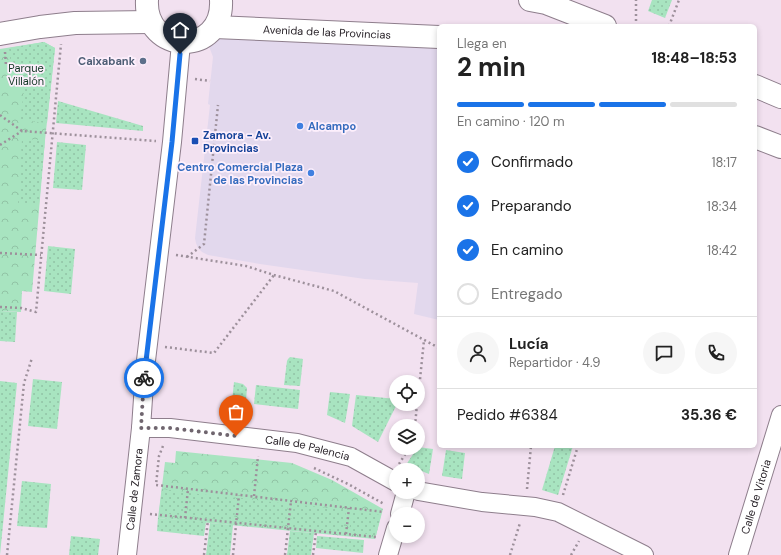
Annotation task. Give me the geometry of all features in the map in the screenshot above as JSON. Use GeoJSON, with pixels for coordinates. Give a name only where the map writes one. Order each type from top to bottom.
{"type":"FeatureCollection","features":[{"type":"Feature","properties":{"kind":"main road"},"geometry":{"type":"LineString","coordinates":[[146,0],[146,8],[150,22],[155,28],[164,37],[182,43],[190,42],[203,37],[216,26],[222,8],[221,0]]}},
{"type":"Feature","properties":{"kind":"main road"},"geometry":{"type":"LineString","coordinates":[[530,0],[546,3],[600,24]]}},
{"type":"Feature","properties":{"kind":"main road"},"geometry":{"type":"LineString","coordinates":[[0,34],[75,23],[150,22]]}},
{"type":"Feature","properties":{"kind":"main road","name":"Avenida de las Provincias"},"geometry":{"type":"LineString","coordinates":[[216,26],[437,36]]}},
{"type":"Feature","properties":{"kind":"main road"},"geometry":{"type":"LineString","coordinates":[[757,87],[781,97]]}},
{"type":"Feature","properties":{"kind":"main road"},"geometry":{"type":"LineString","coordinates":[[757,138],[781,147]]}},
{"type":"Feature","properties":{"kind":"street","name":"Calle de Zamora"},"geometry":{"type":"LineString","coordinates":[[127,555],[141,428],[145,369],[172,142],[182,43]]}},
{"type":"Feature","properties":{"kind":"street","name":"Calle de Vitoria"},"geometry":{"type":"LineString","coordinates":[[738,555],[781,414]]}},
{"type":"Feature","properties":{"kind":"street","name":"Calle de Palencia"},"geometry":{"type":"LineString","coordinates":[[141,428],[170,428],[297,443],[351,457],[389,478]]}},
{"type":"Feature","properties":{"kind":"street"},"geometry":{"type":"LineString","coordinates":[[425,492],[482,502],[535,506],[558,512],[644,555]]}},
{"type":"Feature","properties":{"kind":"path"},"geometry":{"type":"LineString","coordinates":[[636,0],[636,24]]}},
{"type":"Feature","properties":{"kind":"path"},"geometry":{"type":"LineString","coordinates":[[670,24],[679,0]]}},
{"type":"Feature","properties":{"kind":"path"},"geometry":{"type":"LineString","coordinates":[[0,307],[21,308],[36,312],[62,25]]}},
{"type":"Feature","properties":{"kind":"path"},"geometry":{"type":"LineString","coordinates":[[187,257],[204,244],[218,105]]}},
{"type":"Feature","properties":{"kind":"path"},"geometry":{"type":"LineString","coordinates":[[0,115],[22,131],[172,142]]}},
{"type":"Feature","properties":{"kind":"path"},"geometry":{"type":"LineString","coordinates":[[0,145],[22,131]]}},
{"type":"Feature","properties":{"kind":"path"},"geometry":{"type":"LineString","coordinates":[[0,253],[41,254]]}},
{"type":"Feature","properties":{"kind":"path"},"geometry":{"type":"LineString","coordinates":[[159,253],[246,266],[334,291],[437,347]]}},
{"type":"Feature","properties":{"kind":"path"},"geometry":{"type":"LineString","coordinates":[[148,345],[214,353],[274,275]]}},
{"type":"Feature","properties":{"kind":"path"},"geometry":{"type":"LineString","coordinates":[[420,375],[424,340]]}},
{"type":"Feature","properties":{"kind":"path"},"geometry":{"type":"LineString","coordinates":[[7,555],[24,383],[32,358]]}},
{"type":"Feature","properties":{"kind":"path"},"geometry":{"type":"LineString","coordinates":[[163,446],[170,447]]}},
{"type":"Feature","properties":{"kind":"path"},"geometry":{"type":"LineString","coordinates":[[510,555],[525,506],[531,448]]}},
{"type":"Feature","properties":{"kind":"path"},"geometry":{"type":"LineString","coordinates":[[562,496],[577,448]]}},
{"type":"Feature","properties":{"kind":"path"},"geometry":{"type":"LineString","coordinates":[[159,456],[156,485],[389,513]]}},
{"type":"Feature","properties":{"kind":"path"},"geometry":{"type":"LineString","coordinates":[[251,456],[258,456],[254,496]]}},
{"type":"Feature","properties":{"kind":"path"},"geometry":{"type":"LineString","coordinates":[[313,467],[348,484],[389,508]]}},
{"type":"Feature","properties":{"kind":"path"},"geometry":{"type":"LineString","coordinates":[[210,492],[211,488]]}},
{"type":"Feature","properties":{"kind":"path"},"geometry":{"type":"LineString","coordinates":[[185,518],[188,489]]}},
{"type":"Feature","properties":{"kind":"path"},"geometry":{"type":"LineString","coordinates":[[233,555],[239,495]]}},
{"type":"Feature","properties":{"kind":"path"},"geometry":{"type":"LineString","coordinates":[[285,555],[291,501]]}},
{"type":"Feature","properties":{"kind":"path"},"geometry":{"type":"LineString","coordinates":[[346,534],[349,508]]}},
{"type":"Feature","properties":{"kind":"path"},"geometry":{"type":"LineString","coordinates":[[131,512],[346,534],[389,541]]}},
{"type":"Feature","properties":{"kind":"path"},"geometry":{"type":"LineString","coordinates":[[204,555],[208,520]]}},
{"type":"Feature","properties":{"kind":"path"},"geometry":{"type":"LineString","coordinates":[[313,555],[316,531]]}},
{"type":"Feature","properties":{"kind":"shaded area","name":"Centro Comercial Plaza de las Provincias"},"geometry":{"type":"Polygon","coordinates":[[[219,35],[437,44],[437,320],[414,314],[418,283],[365,279],[260,264],[208,255],[198,248],[195,238],[210,105],[208,104],[213,57],[207,41],[219,35]]]}},
{"type":"Feature","properties":{"kind":"green space"},"geometry":{"type":"Polygon","coordinates":[[[652,0],[672,0],[665,18],[648,11],[652,0]]]}},
{"type":"Feature","properties":{"kind":"green space","name":"Parque Villalón"},"geometry":{"type":"Polygon","coordinates":[[[44,42],[55,48],[45,140],[32,292],[22,291],[21,312],[0,311],[0,49],[44,42]]]}},
{"type":"Feature","properties":{"kind":"green space"},"geometry":{"type":"Polygon","coordinates":[[[44,42],[55,48],[47,123],[20,120],[26,76],[21,68],[11,66],[9,48],[44,42]]]}},
{"type":"Feature","properties":{"kind":"green space"},"geometry":{"type":"Polygon","coordinates":[[[58,101],[143,126],[143,131],[56,123],[58,101]]]}},
{"type":"Feature","properties":{"kind":"green space"},"geometry":{"type":"Polygon","coordinates":[[[22,139],[45,140],[39,205],[18,204],[22,139]]]}},
{"type":"Feature","properties":{"kind":"green space"},"geometry":{"type":"Polygon","coordinates":[[[57,142],[86,145],[82,190],[53,188],[57,142]]]}},
{"type":"Feature","properties":{"kind":"green space"},"geometry":{"type":"Polygon","coordinates":[[[48,246],[75,249],[71,294],[44,291],[48,246]]]}},
{"type":"Feature","properties":{"kind":"green space"},"geometry":{"type":"Polygon","coordinates":[[[0,311],[17,312],[15,342],[0,341],[0,311]]]}},
{"type":"Feature","properties":{"kind":"green space"},"geometry":{"type":"Polygon","coordinates":[[[290,357],[303,359],[300,386],[284,385],[287,361],[290,357]]]}},
{"type":"Feature","properties":{"kind":"green space"},"geometry":{"type":"Polygon","coordinates":[[[33,379],[62,382],[57,429],[28,426],[33,379]]]}},
{"type":"Feature","properties":{"kind":"green space"},"geometry":{"type":"Polygon","coordinates":[[[0,381],[17,383],[0,555],[0,381]]]}},
{"type":"Feature","properties":{"kind":"green space"},"geometry":{"type":"Polygon","coordinates":[[[234,382],[243,384],[247,388],[245,413],[231,411],[234,382]]]}},
{"type":"Feature","properties":{"kind":"green space"},"geometry":{"type":"Polygon","coordinates":[[[256,385],[300,390],[298,409],[254,404],[256,385]]]}},
{"type":"Feature","properties":{"kind":"green space"},"geometry":{"type":"Polygon","coordinates":[[[330,392],[350,394],[345,423],[327,415],[330,392]]]}},
{"type":"Feature","properties":{"kind":"green space"},"geometry":{"type":"Polygon","coordinates":[[[356,395],[389,398],[389,411],[394,411],[378,442],[352,426],[356,395]]]}},
{"type":"Feature","properties":{"kind":"green space"},"geometry":{"type":"Polygon","coordinates":[[[425,448],[433,449],[429,474],[425,472],[425,463],[407,463],[413,455],[425,455],[425,448]]]}},
{"type":"Feature","properties":{"kind":"green space"},"geometry":{"type":"Polygon","coordinates":[[[554,448],[572,448],[558,495],[542,490],[554,448]]]}},
{"type":"Feature","properties":{"kind":"green space"},"geometry":{"type":"Polygon","coordinates":[[[446,450],[465,453],[462,479],[442,476],[446,450]]]}},
{"type":"Feature","properties":{"kind":"green space"},"geometry":{"type":"Polygon","coordinates":[[[176,451],[292,463],[332,480],[383,509],[375,539],[158,518],[165,462],[175,463],[176,451]]]}},
{"type":"Feature","properties":{"kind":"green space"},"geometry":{"type":"Polygon","coordinates":[[[22,481],[51,484],[47,528],[17,526],[22,481]]]}},
{"type":"Feature","properties":{"kind":"green space"},"geometry":{"type":"Polygon","coordinates":[[[162,489],[185,492],[183,515],[159,513],[162,489]]]}},
{"type":"Feature","properties":{"kind":"green space"},"geometry":{"type":"Polygon","coordinates":[[[189,493],[236,498],[234,521],[187,516],[189,493]]]}},
{"type":"Feature","properties":{"kind":"green space"},"geometry":{"type":"Polygon","coordinates":[[[241,498],[288,504],[286,526],[238,521],[241,498]]]}},
{"type":"Feature","properties":{"kind":"green space"},"geometry":{"type":"Polygon","coordinates":[[[293,504],[346,510],[343,532],[291,527],[293,504]]]}},
{"type":"Feature","properties":{"kind":"green space"},"geometry":{"type":"Polygon","coordinates":[[[352,511],[381,515],[376,535],[349,532],[352,511]]]}},
{"type":"Feature","properties":{"kind":"green space"},"geometry":{"type":"Polygon","coordinates":[[[158,518],[206,522],[204,536],[157,531],[158,518]]]}},
{"type":"Feature","properties":{"kind":"green space"},"geometry":{"type":"Polygon","coordinates":[[[210,523],[233,525],[230,555],[206,555],[210,523]]]}},
{"type":"Feature","properties":{"kind":"green space"},"geometry":{"type":"Polygon","coordinates":[[[290,531],[314,533],[311,555],[287,555],[290,531]]]}},
{"type":"Feature","properties":{"kind":"green space"},"geometry":{"type":"Polygon","coordinates":[[[71,536],[100,539],[98,555],[69,555],[71,536]]]}},
{"type":"Feature","properties":{"kind":"green space"},"geometry":{"type":"Polygon","coordinates":[[[317,536],[364,540],[363,553],[316,548],[317,536]]]}},
{"type":"Feature","properties":{"kind":"way so far"},"geometry":{"type":"LineString","coordinates":[[144,378],[141,428],[170,428],[236,436]]}},
{"type":"Feature","properties":{"kind":"place","name":"Caixabank"},"geometry":{"type":"Point","coordinates":[143,61]}},
{"type":"Feature","properties":{"kind":"place","name":"Alcampo"},"geometry":{"type":"Point","coordinates":[300,126]}},
{"type":"Feature","properties":{"kind":"place","name":"Zamora - Av. Provincias"},"geometry":{"type":"Point","coordinates":[195,141]}},
{"type":"Feature","properties":{"kind":"place","name":"Centro Comercial Plaza de las Provincias"},"geometry":{"type":"Point","coordinates":[311,173]}},
{"type":"Feature","properties":{"kind":"route"},"geometry":{"type":"LineString","coordinates":[[144,378],[172,142],[180,54]]}}]}
